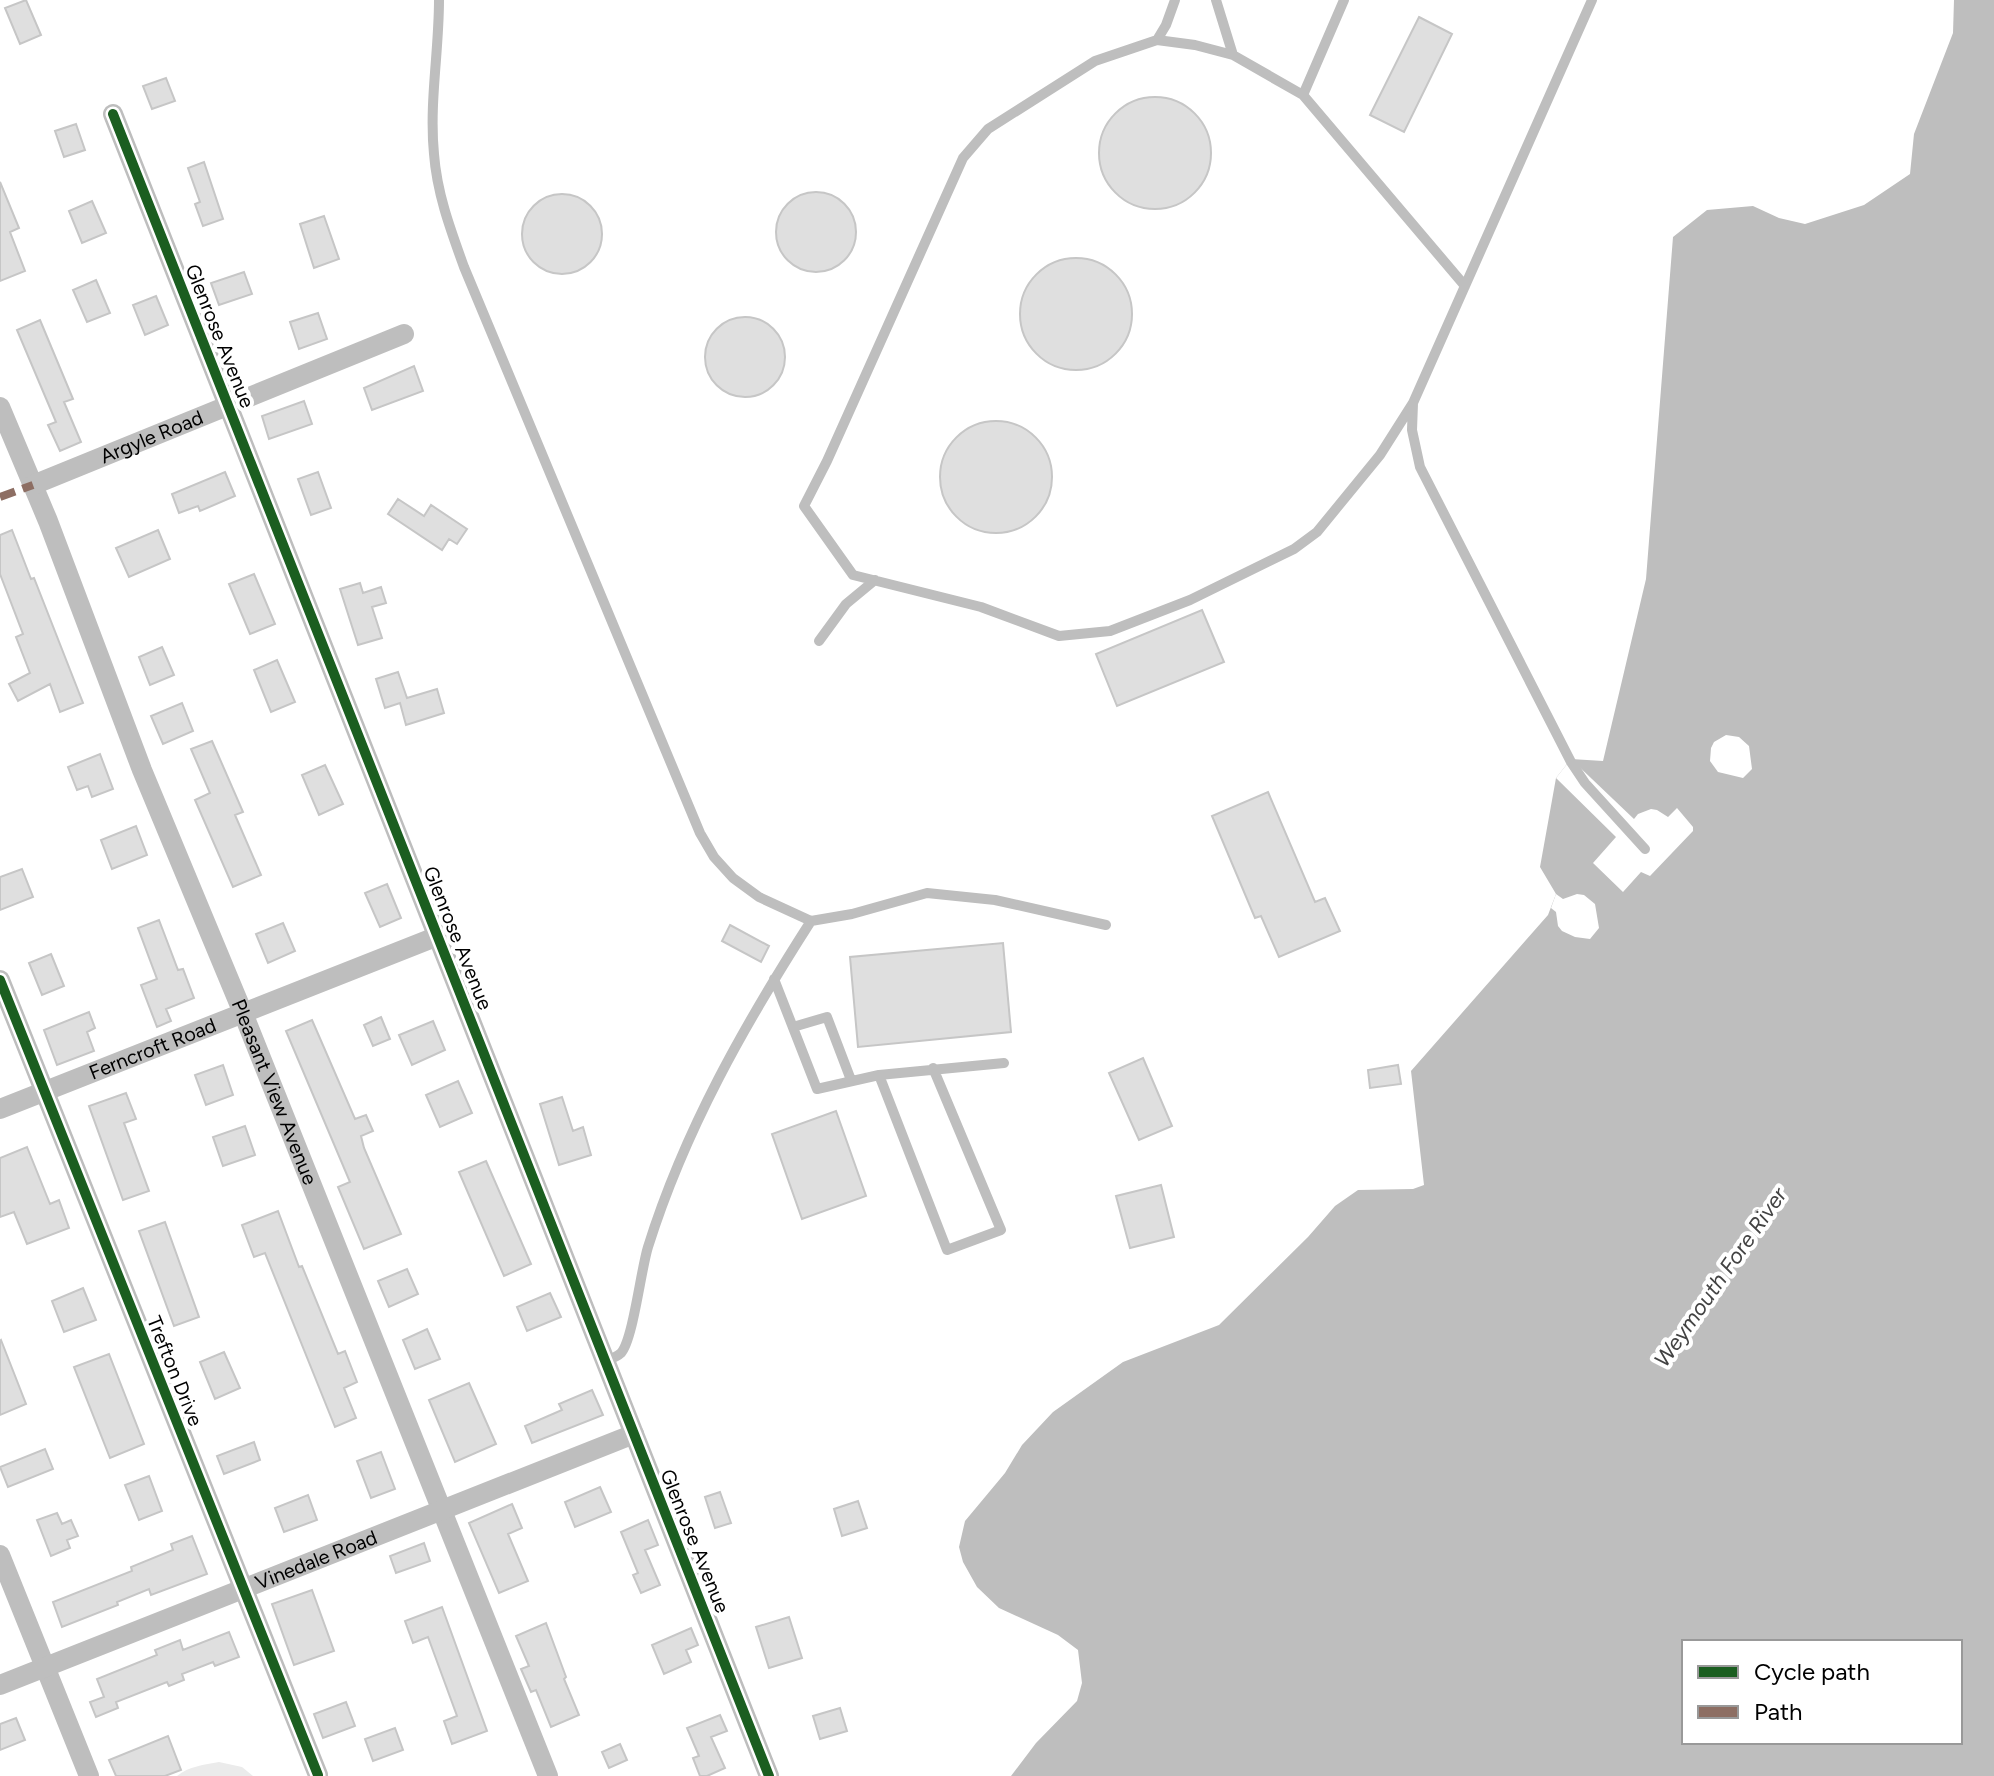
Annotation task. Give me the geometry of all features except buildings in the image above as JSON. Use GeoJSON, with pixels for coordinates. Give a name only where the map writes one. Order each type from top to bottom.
{"type":"FeatureCollection","features":[{"type":"Feature","properties":{"kind":"street","name":"Glenrose Avenue"},"geometry":{"type":"LineString","coordinates":[[113,114],[769,1776]]}},
{"type":"Feature","properties":{"kind":"street","name":"Argyle Road"},"geometry":{"type":"LineString","coordinates":[[33,485],[404,334]]}},
{"type":"Feature","properties":{"kind":"street","name":"Pleasant View Avenue"},"geometry":{"type":"LineString","coordinates":[[0,407],[142,770],[243,1013],[548,1776]]}},
{"type":"Feature","properties":{"kind":"street","name":"Ferncroft Road"},"geometry":{"type":"LineString","coordinates":[[0,1109],[438,936]]}},
{"type":"Feature","properties":{"kind":"street","name":"Trefton Drive"},"geometry":{"type":"LineString","coordinates":[[0,980],[318,1775]]}},
{"type":"Feature","properties":{"kind":"street","name":"Vinedale Road"},"geometry":{"type":"LineString","coordinates":[[0,1685],[634,1434]]}},
{"type":"Feature","properties":{"kind":"street"},"geometry":{"type":"LineString","coordinates":[[0,1555],[89,1776]]}},
{"type":"Feature","properties":{"kind":"lane"},"geometry":{"type":"LineString","coordinates":[[439,0],[433,101],[434,156],[445,214],[464,267],[700,833],[714,857],[733,878],[759,897],[811,921],[852,914],[927,893],[995,900],[1106,925]]}},
{"type":"Feature","properties":{"kind":"lane"},"geometry":{"type":"LineString","coordinates":[[1157,40],[1175,0]]}},
{"type":"Feature","properties":{"kind":"lane"},"geometry":{"type":"LineString","coordinates":[[1216,0],[1233,55]]}},
{"type":"Feature","properties":{"kind":"lane"},"geometry":{"type":"LineString","coordinates":[[1303,95],[1344,0]]}},
{"type":"Feature","properties":{"kind":"lane"},"geometry":{"type":"LineString","coordinates":[[1465,286],[1303,95],[1233,55],[1195,45],[1157,40],[1095,61],[988,129],[963,158],[804,506],[853,575],[966,603],[1059,636],[1110,631],[1124,626],[1190,600],[1294,549],[1317,532],[1380,455],[1413,403],[1465,286],[1592,0]]}},
{"type":"Feature","properties":{"kind":"lane"},"geometry":{"type":"LineString","coordinates":[[1413,403],[1412,430],[1420,467],[1571,762],[1585,783],[1645,849]]}},
{"type":"Feature","properties":{"kind":"lane"},"geometry":{"type":"LineString","coordinates":[[819,641],[846,604],[875,580]]}},
{"type":"Feature","properties":{"kind":"lane"},"geometry":{"type":"LineString","coordinates":[[605,1361],[618,1356],[627,1342],[646,1252],[697,1119],[774,979],[811,921]]}},
{"type":"Feature","properties":{"kind":"lane"},"geometry":{"type":"LineString","coordinates":[[774,979],[817,1089],[879,1075],[1004,1063]]}},
{"type":"Feature","properties":{"kind":"lane"},"geometry":{"type":"LineString","coordinates":[[793,1027],[827,1017],[851,1080]]}},
{"type":"Feature","properties":{"kind":"lane"},"geometry":{"type":"LineString","coordinates":[[879,1075],[947,1250],[1001,1230],[933,1068]]}},
{"type":"Feature","properties":{"kind":"shaded area"},"geometry":{"type":"Polygon","coordinates":[[[219,1762],[242,1767],[253,1776],[177,1776],[192,1768],[219,1762]]]}},
{"type":"Feature","properties":{"kind":"water","name":"Weymouth Fore River"},"geometry":{"type":"Polygon","coordinates":[[[1954,0],[1994,0],[1994,1776],[1011,1776],[1036,1743],[1077,1701],[1082,1683],[1078,1650],[1058,1635],[999,1608],[977,1587],[963,1562],[959,1547],[965,1521],[1005,1473],[1022,1445],[1053,1412],[1123,1362],[1219,1325],[1335,1206],[1358,1190],[1413,1189],[1424,1185],[1411,1071],[1548,915],[1556,894],[1540,867],[1556,778],[1571,759],[1603,761],[1646,579],[1673,237],[1707,210],[1753,206],[1779,218],[1805,224],[1864,205],[1910,174],[1914,134],[1953,33],[1954,0]]]}},
{"type":"Feature","properties":{"kind":"pier"},"geometry":{"type":"Polygon","coordinates":[[[1726,735],[1739,737],[1749,746],[1752,769],[1743,778],[1718,772],[1710,761],[1714,742],[1726,735]]]}},
{"type":"Feature","properties":{"kind":"pier"},"geometry":{"type":"Polygon","coordinates":[[[1571,759],[1634,819],[1651,809],[1668,817],[1677,808],[1693,827],[1693,831],[1650,876],[1641,872],[1623,892],[1593,863],[1616,837],[1556,778],[1571,759]]]}},
{"type":"Feature","properties":{"kind":"pier"},"geometry":{"type":"Polygon","coordinates":[[[1556,894],[1563,899],[1584,895],[1595,904],[1599,928],[1590,939],[1575,937],[1558,926],[1556,912],[1551,908],[1556,894]]]}},
{"type":"Feature","properties":{"kind":"marked path"},"geometry":{"type":"LineString","coordinates":[[0,497],[33,485]]}},
{"type":"Feature","properties":{"kind":"cycle path"},"geometry":{"type":"LineString","coordinates":[[113,114],[769,1776]]}},
{"type":"Feature","properties":{"kind":"cycle path"},"geometry":{"type":"LineString","coordinates":[[0,980],[318,1775]]}}]}
